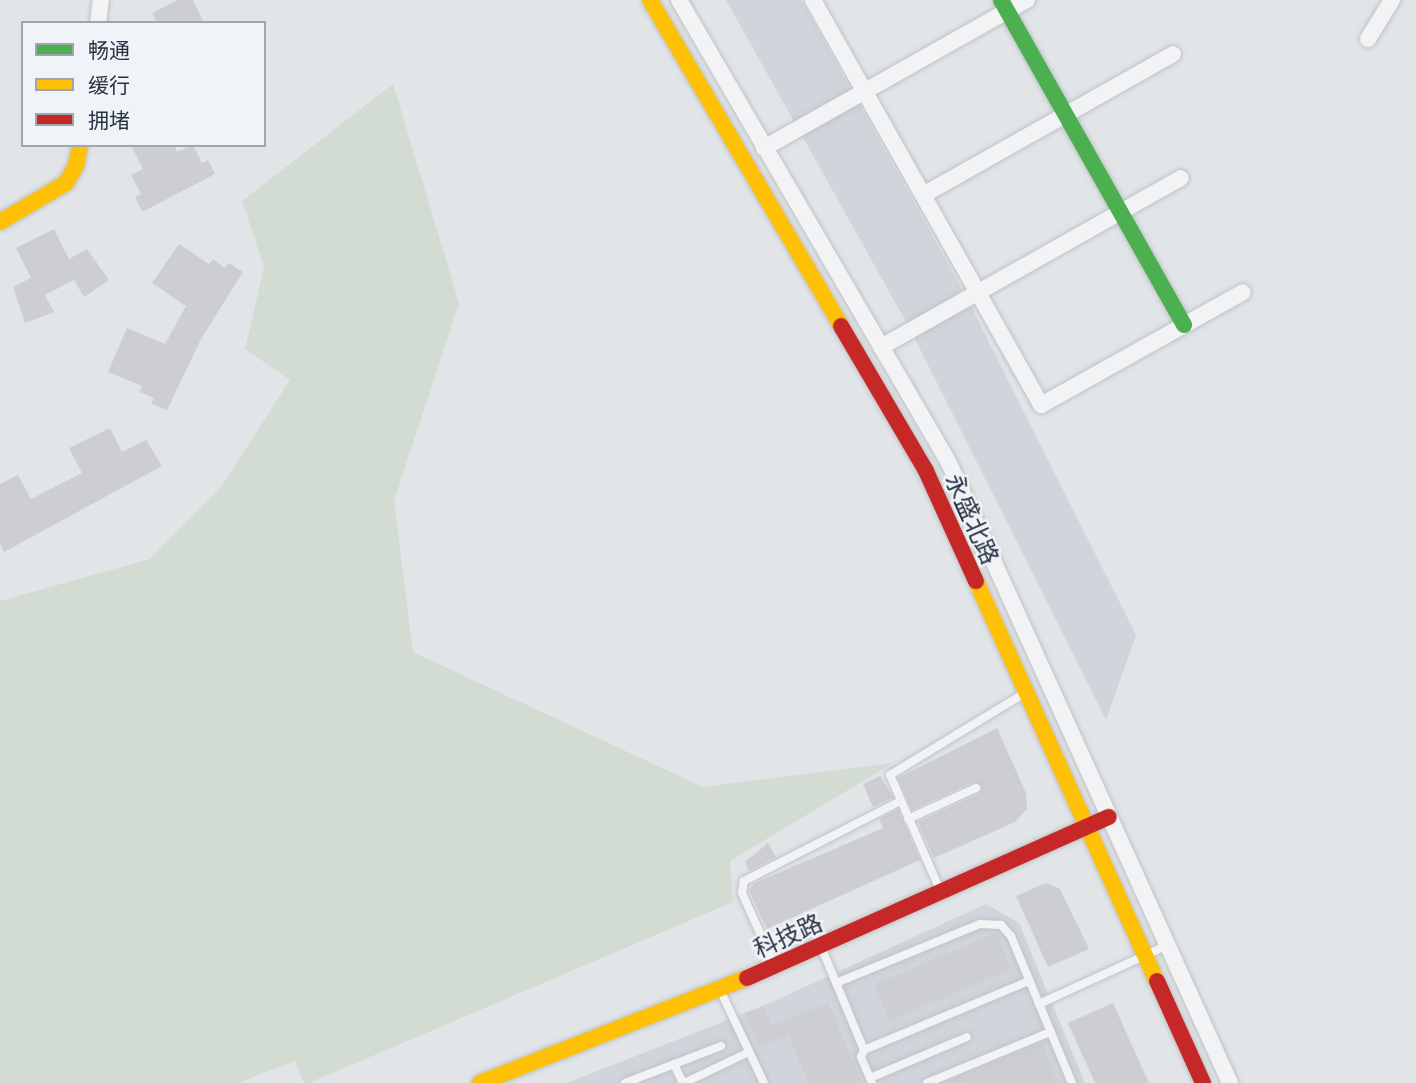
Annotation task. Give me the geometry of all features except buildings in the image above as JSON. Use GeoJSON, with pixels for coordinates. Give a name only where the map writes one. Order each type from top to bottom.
{"type":"FeatureCollection","features":[{"type":"Feature","properties":{"kind":"street"},"geometry":{"type":"LineString","coordinates":[[98,21],[101,0]]}},
{"type":"Feature","properties":{"kind":"street","name":"永盛北路"},"geometry":{"type":"LineString","coordinates":[[650,0],[926,471],[1203,1083]]}},
{"type":"Feature","properties":{"kind":"street","name":"永盛北路"},"geometry":{"type":"LineString","coordinates":[[679,0],[948,461],[1230,1083]]}},
{"type":"Feature","properties":{"kind":"street"},"geometry":{"type":"LineString","coordinates":[[814,0],[1041,405],[1243,292]]}},
{"type":"Feature","properties":{"kind":"street"},"geometry":{"type":"LineString","coordinates":[[764,148],[865,91],[1004,6],[1027,0]]}},
{"type":"Feature","properties":{"kind":"street"},"geometry":{"type":"LineString","coordinates":[[1368,39],[1392,0]]}},
{"type":"Feature","properties":{"kind":"street"},"geometry":{"type":"LineString","coordinates":[[1004,6],[1184,325]]}},
{"type":"Feature","properties":{"kind":"street"},"geometry":{"type":"LineString","coordinates":[[923,195],[1172,54]]}},
{"type":"Feature","properties":{"kind":"street"},"geometry":{"type":"LineString","coordinates":[[0,222],[66,183],[76,166],[80,147]]}},
{"type":"Feature","properties":{"kind":"street"},"geometry":{"type":"LineString","coordinates":[[881,347],[1181,178]]}},
{"type":"Feature","properties":{"kind":"street","name":"科技路"},"geometry":{"type":"LineString","coordinates":[[480,1083],[776,967],[1109,817]]}},
{"type":"Feature","properties":{"kind":"lane"},"geometry":{"type":"LineString","coordinates":[[942,892],[890,778],[892,771],[1026,692]]}},
{"type":"Feature","properties":{"kind":"lane"},"geometry":{"type":"LineString","coordinates":[[908,819],[976,788]]}},
{"type":"Feature","properties":{"kind":"lane"},"geometry":{"type":"LineString","coordinates":[[776,967],[742,893],[744,881],[900,802]]}},
{"type":"Feature","properties":{"kind":"lane"},"geometry":{"type":"LineString","coordinates":[[836,983],[987,922],[1007,930],[1072,1083]]}},
{"type":"Feature","properties":{"kind":"lane"},"geometry":{"type":"LineString","coordinates":[[1039,1004],[1168,945]]}},
{"type":"Feature","properties":{"kind":"lane"},"geometry":{"type":"LineString","coordinates":[[821,947],[864,1050]]}},
{"type":"Feature","properties":{"kind":"lane"},"geometry":{"type":"LineString","coordinates":[[967,1037],[871,1080],[861,1057],[864,1050],[1029,981]]}},
{"type":"Feature","properties":{"kind":"lane"},"geometry":{"type":"LineString","coordinates":[[720,990],[764,1083]]}},
{"type":"Feature","properties":{"kind":"lane"},"geometry":{"type":"LineString","coordinates":[[927,1083],[1050,1032]]}},
{"type":"Feature","properties":{"kind":"lane"},"geometry":{"type":"LineString","coordinates":[[625,1083],[721,1046]]}},
{"type":"Feature","properties":{"kind":"lane"},"geometry":{"type":"LineString","coordinates":[[674,1064],[683,1083],[749,1052]]}},
{"type":"Feature","properties":{"kind":"shaded area"},"geometry":{"type":"Polygon","coordinates":[[[726,0],[801,0],[967,298],[1136,635],[1106,720],[910,329],[726,0]]]}},
{"type":"Feature","properties":{"kind":"shaded area"},"geometry":{"type":"Polygon","coordinates":[[[393,84],[459,303],[394,501],[413,652],[703,787],[893,763],[730,861],[733,902],[309,1083],[304,1083],[295,1061],[238,1083],[0,1083],[0,601],[150,559],[221,487],[290,380],[245,349],[264,267],[242,201],[393,84]]]}},
{"type":"Feature","properties":{"kind":"shaded area"},"geometry":{"type":"Polygon","coordinates":[[[986,904],[1019,923],[1085,1083],[567,1083],[763,1006],[986,904]]]}},
{"type":"Feature","properties":{"kind":"traffic: fast"},"geometry":{"type":"LineString","coordinates":[[1001,0],[1184,325]]}},
{"type":"Feature","properties":{"kind":"traffic: slow"},"geometry":{"type":"LineString","coordinates":[[650,0],[841,326]]}},
{"type":"Feature","properties":{"kind":"traffic: slow"},"geometry":{"type":"LineString","coordinates":[[0,222],[66,183],[76,166],[80,147]]}},
{"type":"Feature","properties":{"kind":"traffic: slow"},"geometry":{"type":"LineString","coordinates":[[976,581],[1157,981]]}},
{"type":"Feature","properties":{"kind":"traffic: slow"},"geometry":{"type":"LineString","coordinates":[[480,1083],[747,978]]}},
{"type":"Feature","properties":{"kind":"traffic: jam"},"geometry":{"type":"LineString","coordinates":[[841,326],[926,471],[976,581]]}},
{"type":"Feature","properties":{"kind":"traffic: jam"},"geometry":{"type":"LineString","coordinates":[[747,978],[1109,817]]}},
{"type":"Feature","properties":{"kind":"traffic: jam"},"geometry":{"type":"LineString","coordinates":[[1157,981],[1203,1083]]}}]}
